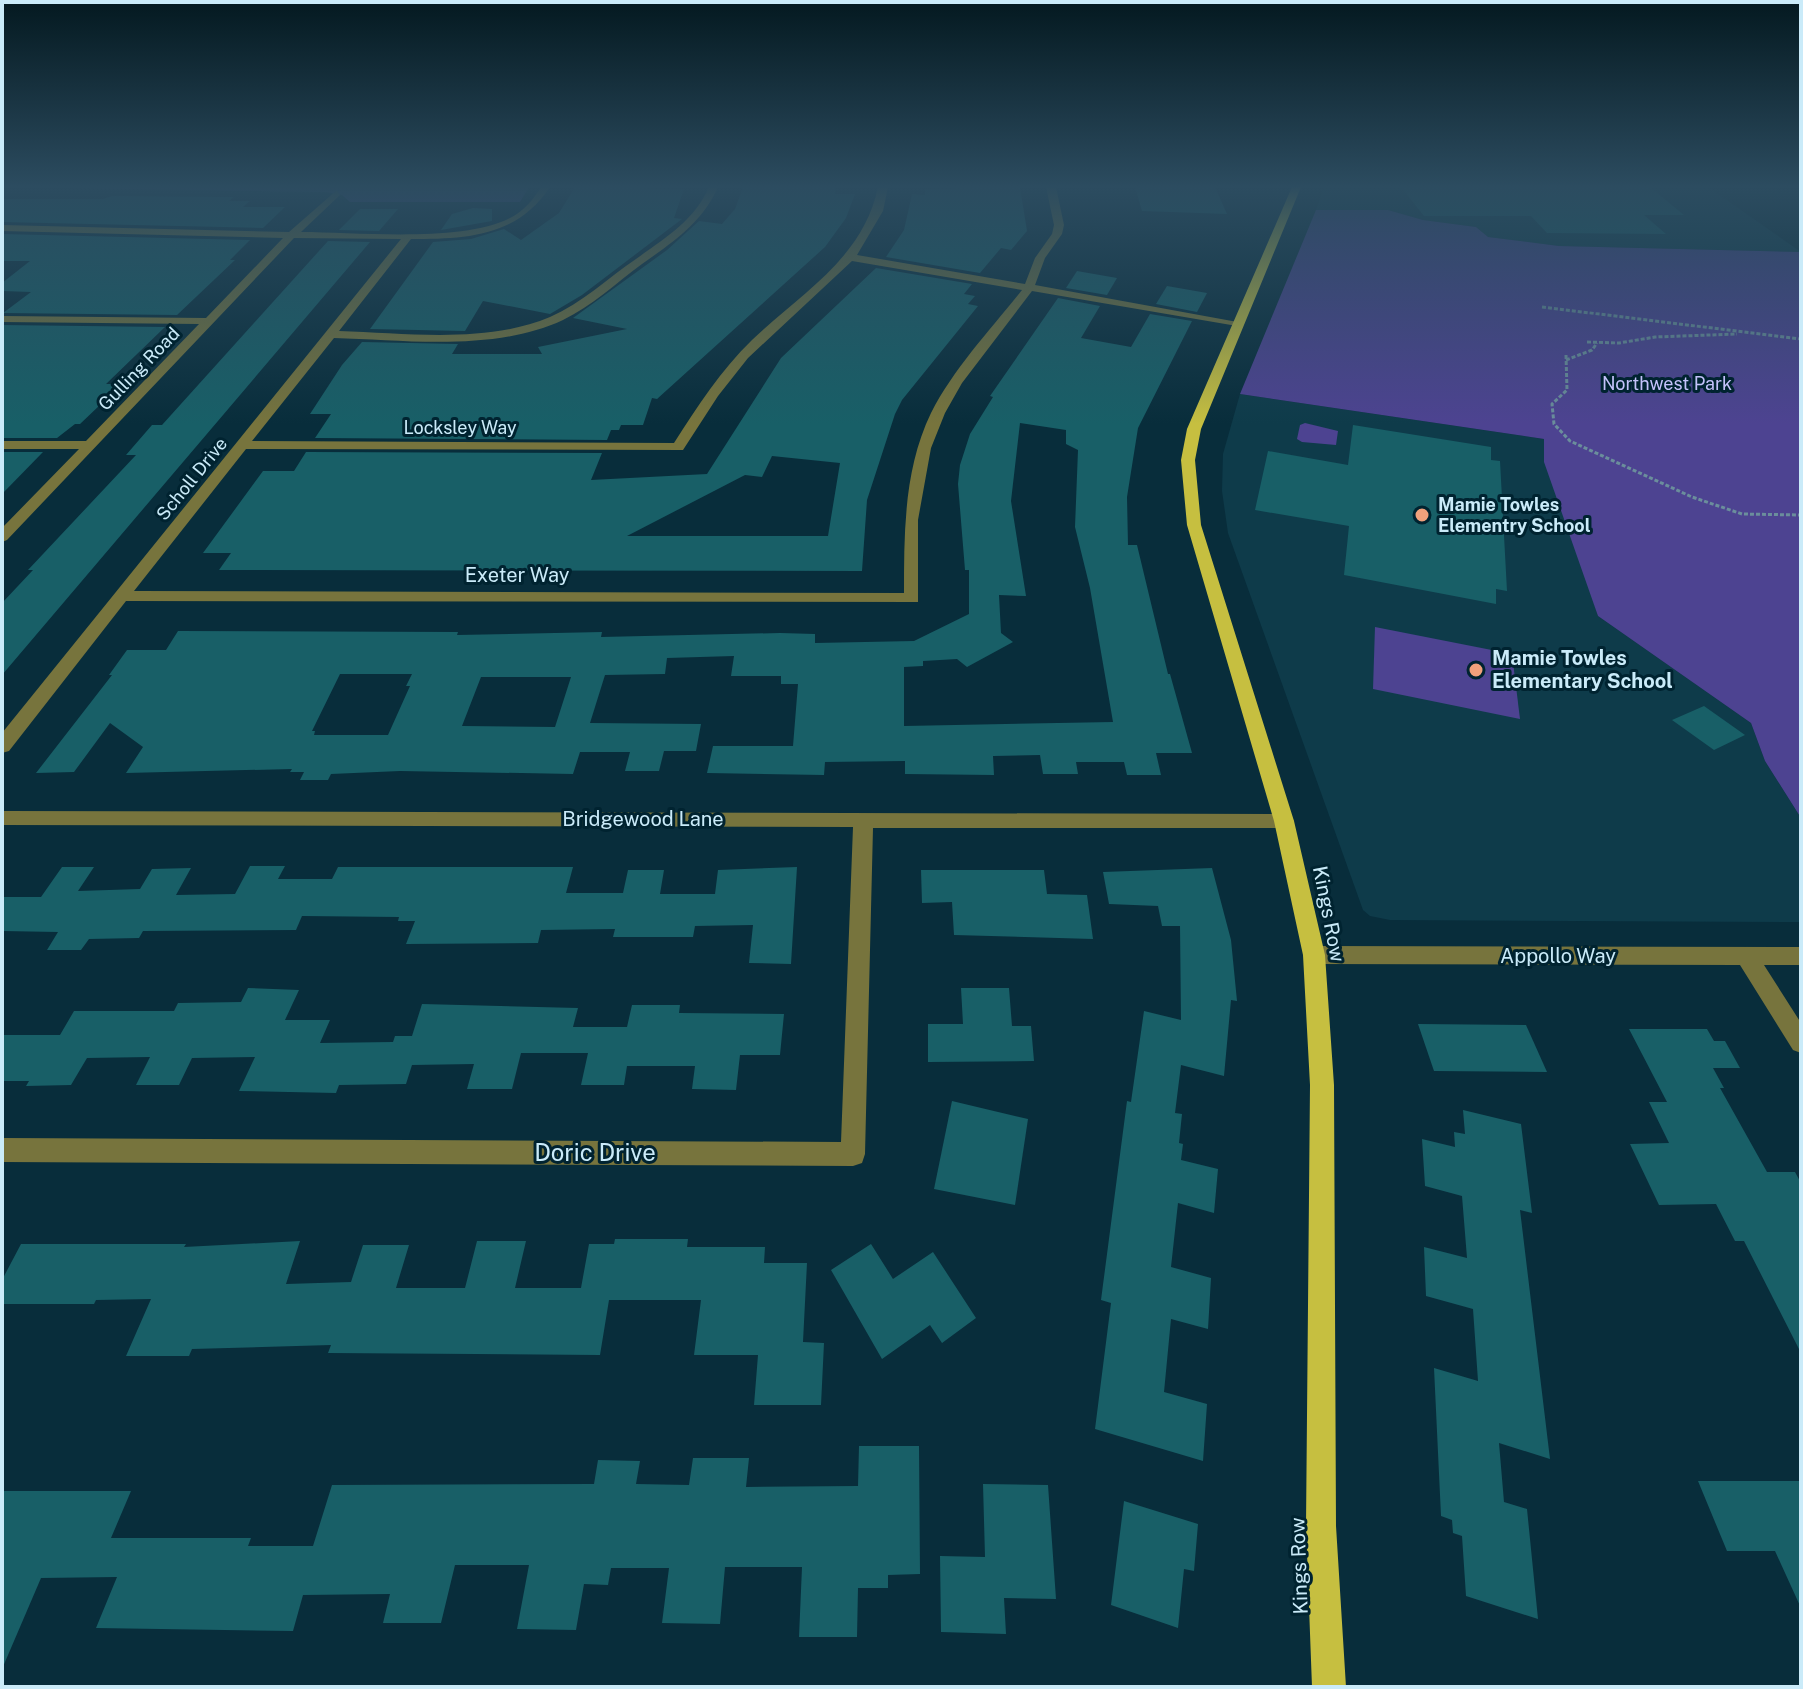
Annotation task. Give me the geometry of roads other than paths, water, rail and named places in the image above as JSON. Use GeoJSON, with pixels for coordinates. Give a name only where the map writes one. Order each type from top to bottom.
{"type":"FeatureCollection","features":[{"type":"Feature","properties":{"kind":"main road","name":"Kings Row"},"geometry":{"type":"LineString","coordinates":[[1262,266],[1194,429],[1188,460],[1189,502],[1202,555],[1284,821],[1314,955],[1322,1085],[1321,1526],[1329,1687]]}},
{"type":"Feature","properties":{"kind":"street","name":"Gulling Road"},"geometry":{"type":"LineString","coordinates":[[2,537],[262,266]]}},
{"type":"Feature","properties":{"kind":"street","name":"Scholl Drive"},"geometry":{"type":"LineString","coordinates":[[2,746],[384,266]]}},
{"type":"Feature","properties":{"kind":"street"},"geometry":{"type":"LineString","coordinates":[[330,334],[490,335],[543,324],[569,312],[633,266]]}},
{"type":"Feature","properties":{"kind":"street","name":"Locksley Way"},"geometry":{"type":"LineString","coordinates":[[242,445],[678,447],[730,371],[840,266]]}},
{"type":"Feature","properties":{"kind":"street"},"geometry":{"type":"LineString","coordinates":[[900,266],[1237,323]]}},
{"type":"Feature","properties":{"kind":"street"},"geometry":{"type":"LineString","coordinates":[[1029,288],[1037,266]]}},
{"type":"Feature","properties":{"kind":"street","name":"Exeter Way"},"geometry":{"type":"LineString","coordinates":[[121,596],[912,598],[911,520],[924,448],[938,413],[956,382],[1029,288]]}},
{"type":"Feature","properties":{"kind":"street"},"geometry":{"type":"LineString","coordinates":[[2,319],[209,321]]}},
{"type":"Feature","properties":{"kind":"street"},"geometry":{"type":"LineString","coordinates":[[2,445],[91,445]]}},
{"type":"Feature","properties":{"kind":"street"},"geometry":{"type":"LineString","coordinates":[[2,513],[25,513]]}},
{"type":"Feature","properties":{"kind":"street","name":"Bridgewood Lane"},"geometry":{"type":"LineString","coordinates":[[2,818],[1284,821]]}},
{"type":"Feature","properties":{"kind":"street","name":"Doric Drive"},"geometry":{"type":"LineString","coordinates":[[2,1150],[853,1154],[863,820]]}},
{"type":"Feature","properties":{"kind":"street","name":"Appollo Way"},"geometry":{"type":"LineString","coordinates":[[1314,955],[1801,956]]}},
{"type":"Feature","properties":{"kind":"street"},"geometry":{"type":"LineString","coordinates":[[1747,957],[1801,1043]]}},
{"type":"Feature","properties":{"kind":"place","name":"Mamie Towles Elementry School"},"geometry":{"type":"Point","coordinates":[1422,515]}},
{"type":"Feature","properties":{"kind":"place","name":"Mamie Towles Elementary School"},"geometry":{"type":"Point","coordinates":[1476,670]}},
{"type":"Feature","properties":{"kind":"park label","name":"Northwest Park"},"geometry":{"type":"Point","coordinates":[1667,384]}}]}
